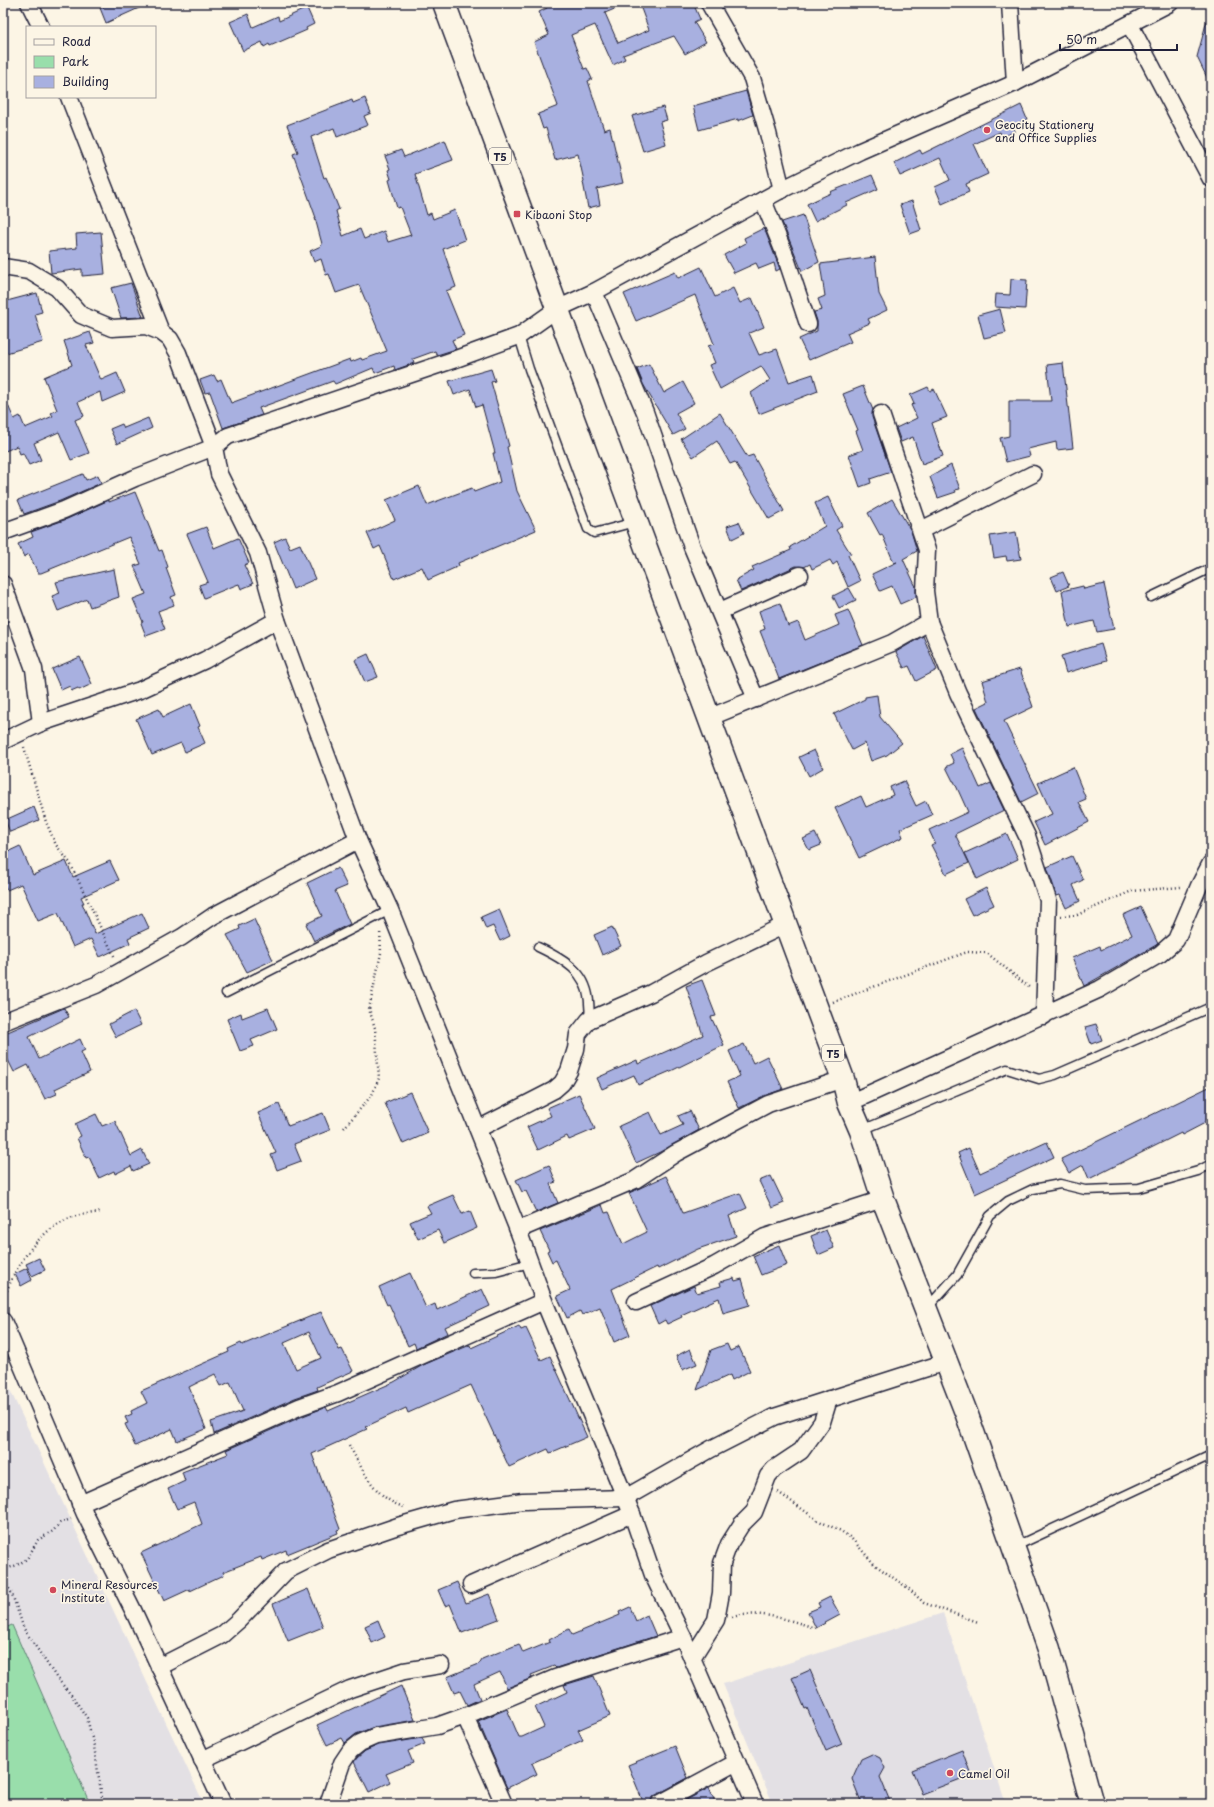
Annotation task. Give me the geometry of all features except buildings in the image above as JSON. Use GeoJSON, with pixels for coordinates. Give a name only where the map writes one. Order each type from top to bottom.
{"type":"FeatureCollection","features":[{"type":"Feature","properties":{"kind":"highway","name":"T5"},"geometry":{"type":"LineString","coordinates":[[444,3],[843,1079],[849,1103],[861,1131],[884,1199],[927,1309],[1014,1548],[1031,1603],[1049,1649],[1092,1804]]}},
{"type":"Feature","properties":{"kind":"street"},"geometry":{"type":"LineString","coordinates":[[29,3],[40,26]]}},
{"type":"Feature","properties":{"kind":"street"},"geometry":{"type":"LineString","coordinates":[[709,3],[752,78],[782,190]]}},
{"type":"Feature","properties":{"kind":"street"},"geometry":{"type":"LineString","coordinates":[[1010,3],[1015,83]]}},
{"type":"Feature","properties":{"kind":"street"},"geometry":{"type":"LineString","coordinates":[[3,532],[64,510],[135,478],[214,447],[228,436],[454,360],[519,336],[557,308],[594,292],[782,190],[860,151],[1015,83],[1130,25],[1170,3]]}},
{"type":"Feature","properties":{"kind":"street"},"geometry":{"type":"LineString","coordinates":[[1130,25],[1211,179]]}},
{"type":"Feature","properties":{"kind":"street"},"geometry":{"type":"LineString","coordinates":[[69,98],[161,332]]}},
{"type":"Feature","properties":{"kind":"street"},"geometry":{"type":"LineString","coordinates":[[763,200],[785,255],[808,324]]}},
{"type":"Feature","properties":{"kind":"street"},"geometry":{"type":"LineString","coordinates":[[3,267],[29,271],[57,288],[81,315],[112,328],[146,326],[161,332],[170,339],[178,353],[214,447],[218,474],[258,553],[278,620],[385,913],[478,1129],[544,1301],[632,1514],[653,1575],[683,1637],[755,1804]]}},
{"type":"Feature","properties":{"kind":"street"},"geometry":{"type":"LineString","coordinates":[[594,292],[645,412],[692,547],[756,699]]}},
{"type":"Feature","properties":{"kind":"street"},"geometry":{"type":"LineString","coordinates":[[881,414],[908,499],[921,530],[927,550],[925,591],[929,622],[958,693],[1027,836],[1048,900],[1044,1016]]}},
{"type":"Feature","properties":{"kind":"street"},"geometry":{"type":"LineString","coordinates":[[921,530],[1033,474]]}},
{"type":"Feature","properties":{"kind":"street"},"geometry":{"type":"LineString","coordinates":[[720,611],[800,574]]}},
{"type":"Feature","properties":{"kind":"street"},"geometry":{"type":"LineString","coordinates":[[3,584],[34,669],[41,723]]}},
{"type":"Feature","properties":{"kind":"street"},"geometry":{"type":"LineString","coordinates":[[3,741],[41,723],[140,690],[205,660],[278,620]]}},
{"type":"Feature","properties":{"kind":"street"},"geometry":{"type":"LineString","coordinates":[[708,718],[892,643],[929,622]]}},
{"type":"Feature","properties":{"kind":"street"},"geometry":{"type":"LineString","coordinates":[[3,1022],[96,985],[182,937],[213,916],[358,840]]}},
{"type":"Feature","properties":{"kind":"street"},"geometry":{"type":"LineString","coordinates":[[849,1103],[1044,1016],[1100,989],[1160,954],[1176,940],[1199,886],[1211,864]]}},
{"type":"Feature","properties":{"kind":"street"},"geometry":{"type":"LineString","coordinates":[[478,1129],[554,1090],[562,1083],[572,1064],[578,1034],[589,1020],[652,993],[706,963],[785,925]]}},
{"type":"Feature","properties":{"kind":"street"},"geometry":{"type":"LineString","coordinates":[[518,1230],[636,1180],[676,1153],[768,1104],[843,1079]]}},
{"type":"Feature","properties":{"kind":"street"},"geometry":{"type":"LineString","coordinates":[[636,1302],[714,1266],[765,1238],[884,1199]]}},
{"type":"Feature","properties":{"kind":"street"},"geometry":{"type":"LineString","coordinates":[[83,1509],[299,1407],[338,1393],[544,1301]]}},
{"type":"Feature","properties":{"kind":"street"},"geometry":{"type":"LineString","coordinates":[[3,1321],[83,1509],[133,1610],[223,1804]]}},
{"type":"Feature","properties":{"kind":"street"},"geometry":{"type":"LineString","coordinates":[[159,1667],[222,1635],[239,1620],[286,1571],[328,1550],[398,1526],[454,1510],[523,1501],[625,1498],[711,1449],[774,1416],[946,1362]]}},
{"type":"Feature","properties":{"kind":"street"},"geometry":{"type":"LineString","coordinates":[[692,1658],[716,1620],[721,1593],[722,1563],[729,1544],[741,1525],[754,1512],[768,1476],[774,1469],[801,1451],[810,1440],[822,1422],[829,1399]]}},
{"type":"Feature","properties":{"kind":"street"},"geometry":{"type":"LineString","coordinates":[[471,1585],[632,1514]]}},
{"type":"Feature","properties":{"kind":"street"},"geometry":{"type":"LineString","coordinates":[[328,1804],[342,1763],[350,1750],[360,1743],[376,1736],[437,1726],[465,1716],[555,1678],[683,1637]]}},
{"type":"Feature","properties":{"kind":"street"},"geometry":{"type":"LineString","coordinates":[[202,1760],[350,1689],[404,1671],[441,1665]]}},
{"type":"Feature","properties":{"kind":"street"},"geometry":{"type":"LineString","coordinates":[[465,1716],[504,1804]]}},
{"type":"Feature","properties":{"kind":"street"},"geometry":{"type":"LineString","coordinates":[[659,1804],[737,1762]]}},
{"type":"Feature","properties":{"kind":"lane"},"geometry":{"type":"LineString","coordinates":[[519,336],[532,376],[588,529],[594,533],[636,522]]}},
{"type":"Feature","properties":{"kind":"lane"},"geometry":{"type":"LineString","coordinates":[[1151,597],[1211,568]]}},
{"type":"Feature","properties":{"kind":"lane"},"geometry":{"type":"LineString","coordinates":[[226,994],[385,913]]}},
{"type":"Feature","properties":{"kind":"lane"},"geometry":{"type":"LineString","coordinates":[[538,948],[556,955],[576,971],[586,985],[591,1002],[589,1020]]}},
{"type":"Feature","properties":{"kind":"lane"},"geometry":{"type":"LineString","coordinates":[[861,1131],[1007,1069],[1039,1079],[1055,1075],[1211,1007]]}},
{"type":"Feature","properties":{"kind":"lane"},"geometry":{"type":"LineString","coordinates":[[927,1309],[957,1275],[990,1216],[1008,1201],[1033,1189],[1060,1184],[1085,1190],[1139,1188],[1198,1171],[1211,1164]]}},
{"type":"Feature","properties":{"kind":"lane"},"geometry":{"type":"LineString","coordinates":[[473,1273],[496,1272],[530,1263]]}},
{"type":"Feature","properties":{"kind":"lane"},"geometry":{"type":"LineString","coordinates":[[1014,1548],[1211,1455]]}},
{"type":"Feature","properties":{"kind":"path"},"geometry":{"type":"LineString","coordinates":[[20,733],[46,822],[56,846],[70,863],[122,971]]}},
{"type":"Feature","properties":{"kind":"path"},"geometry":{"type":"LineString","coordinates":[[1047,915],[1052,917],[1077,915],[1132,891],[1199,886]]}},
{"type":"Feature","properties":{"kind":"path"},"geometry":{"type":"LineString","coordinates":[[344,1128],[372,1094],[379,1078],[375,1028],[369,1009],[381,953],[385,913]]}},
{"type":"Feature","properties":{"kind":"path"},"geometry":{"type":"LineString","coordinates":[[816,1008],[967,952],[987,953],[1044,1000]]}},
{"type":"Feature","properties":{"kind":"path"},"geometry":{"type":"LineString","coordinates":[[3,1302],[16,1270],[38,1241],[69,1218],[100,1212]]}},
{"type":"Feature","properties":{"kind":"path"},"geometry":{"type":"LineString","coordinates":[[349,1445],[368,1479],[381,1494],[387,1500],[410,1508]]}},
{"type":"Feature","properties":{"kind":"path"},"geometry":{"type":"LineString","coordinates":[[765,1483],[820,1521],[841,1531],[851,1538],[875,1565],[908,1588],[924,1603],[978,1622]]}},
{"type":"Feature","properties":{"kind":"path"},"geometry":{"type":"LineString","coordinates":[[3,1570],[17,1565],[27,1559],[35,1543],[43,1536],[53,1531],[60,1523],[83,1509]]}},
{"type":"Feature","properties":{"kind":"path"},"geometry":{"type":"LineString","coordinates":[[3,1578],[12,1594],[24,1629],[56,1677],[73,1697],[87,1718],[94,1746],[103,1804]]}},
{"type":"Feature","properties":{"kind":"path"},"geometry":{"type":"LineString","coordinates":[[716,1620],[745,1614],[763,1614],[812,1628]]}},
{"type":"Feature","properties":{"kind":"shaded area","name":"Mineral Resources Institute"},"geometry":{"type":"Polygon","coordinates":[[[3,1375],[204,1804],[3,1804],[3,1375]]]}},
{"type":"Feature","properties":{"kind":"shaded area"},"geometry":{"type":"Polygon","coordinates":[[[943,1613],[1006,1804],[773,1804],[723,1684],[943,1613]]]}},
{"type":"Feature","properties":{"kind":"green space"},"geometry":{"type":"Polygon","coordinates":[[[12,1625],[90,1804],[3,1804],[3,1629],[12,1625]]]}},
{"type":"Feature","properties":{"kind":"place","name":"Geocity Stationery and Office Supplies"},"geometry":{"type":"Point","coordinates":[987,130]}},
{"type":"Feature","properties":{"kind":"place","name":"Kibaoni Stop"},"geometry":{"type":"Point","coordinates":[517,214]}},
{"type":"Feature","properties":{"kind":"place","name":"Mineral Resources Institute"},"geometry":{"type":"Point","coordinates":[53,1590]}},
{"type":"Feature","properties":{"kind":"place","name":"Camel Oil"},"geometry":{"type":"Point","coordinates":[950,1773]}}]}
